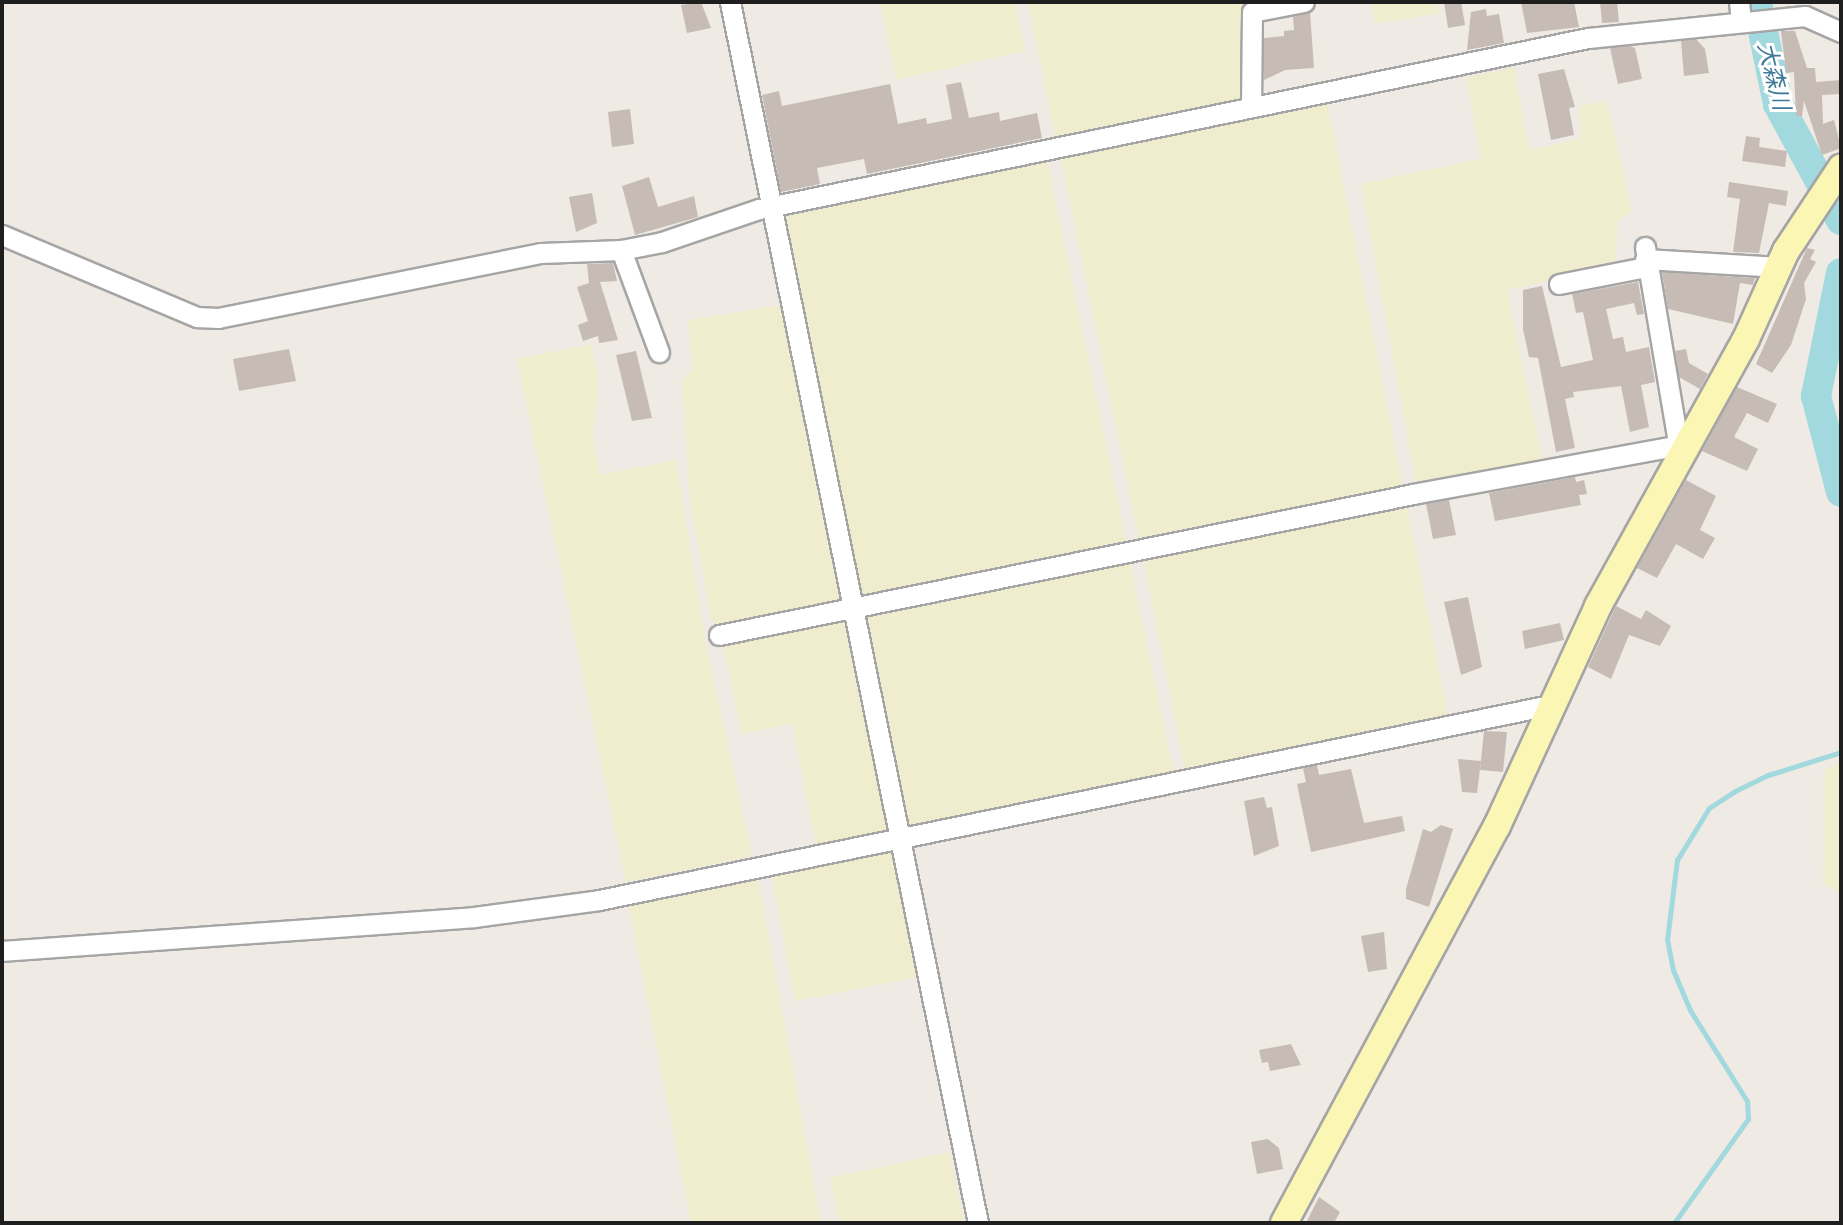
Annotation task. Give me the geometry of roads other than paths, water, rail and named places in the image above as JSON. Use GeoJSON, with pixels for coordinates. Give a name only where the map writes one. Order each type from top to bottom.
{"type":"FeatureCollection","features":[{"type":"Feature","properties":{"kind":"street"},"geometry":{"type":"LineString","coordinates":[[730,2],[898,841],[978,1223]]}},
{"type":"Feature","properties":{"kind":"street"},"geometry":{"type":"LineString","coordinates":[[1251,107],[1252,12],[1304,2]]}},
{"type":"Feature","properties":{"kind":"street"},"geometry":{"type":"LineString","coordinates":[[2,234],[197,317],[218,318],[541,253],[621,250],[772,207],[1588,38],[1744,14],[1776,18],[1814,18],[1841,32]]}},
{"type":"Feature","properties":{"kind":"street"},"geometry":{"type":"LineString","coordinates":[[1284,1223],[1497,826],[1598,606],[1682,443],[1780,267],[1839,173]]}},
{"type":"Feature","properties":{"kind":"street"},"geometry":{"type":"LineString","coordinates":[[621,250],[659,352]]}},
{"type":"Feature","properties":{"kind":"street"},"geometry":{"type":"LineString","coordinates":[[1559,284],[1645,258],[1780,267]]}},
{"type":"Feature","properties":{"kind":"street"},"geometry":{"type":"LineString","coordinates":[[1645,258],[1682,443]]}},
{"type":"Feature","properties":{"kind":"street"},"geometry":{"type":"LineString","coordinates":[[719,635],[1682,443]]}},
{"type":"Feature","properties":{"kind":"street"},"geometry":{"type":"LineString","coordinates":[[2,951],[499,914],[599,900],[898,841],[1555,704]]}},
{"type":"Feature","properties":{"kind":"waterway","name":"大森川"},"geometry":{"type":"LineString","coordinates":[[1757,2],[1778,104],[1841,220]]}},
{"type":"Feature","properties":{"kind":"waterway","name":"大森川"},"geometry":{"type":"LineString","coordinates":[[1841,273],[1816,396],[1841,492]]}},
{"type":"Feature","properties":{"kind":"waterway"},"geometry":{"type":"LineString","coordinates":[[1674,1223],[1748,1119],[1747,1101],[1690,1010],[1673,970],[1667,940],[1677,860],[1709,808],[1735,791],[1768,775],[1841,752]]}}]}
